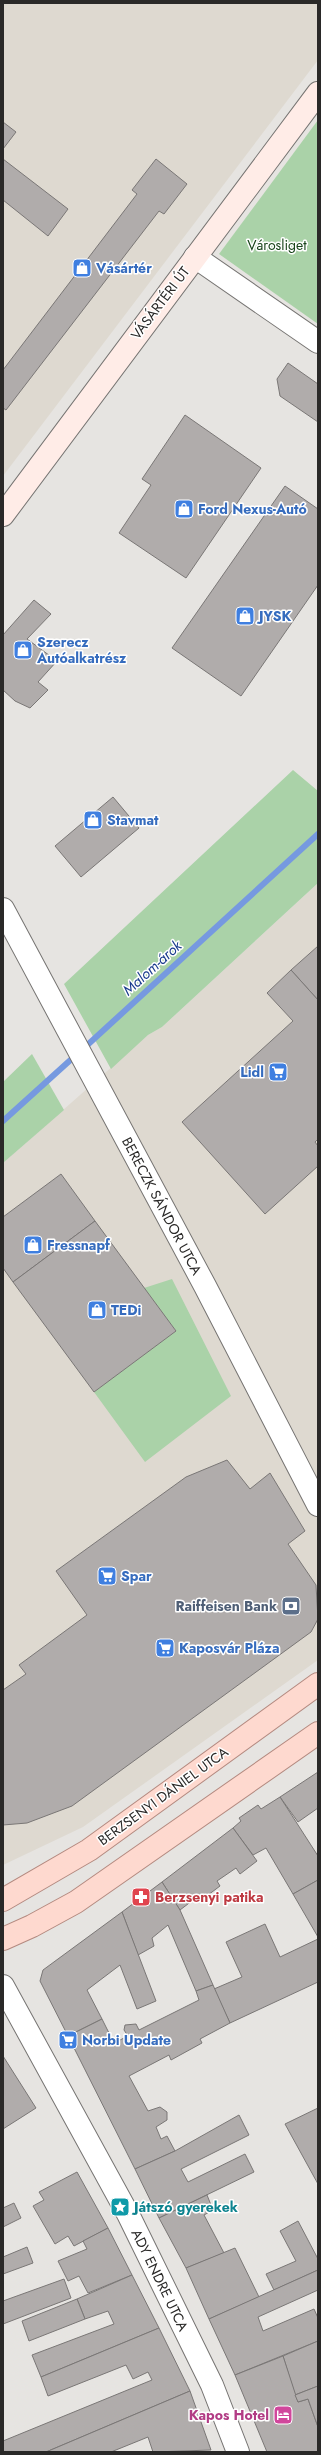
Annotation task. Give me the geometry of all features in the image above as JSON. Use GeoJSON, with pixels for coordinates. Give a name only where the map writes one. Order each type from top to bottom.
{"type":"FeatureCollection","features":[{"type":"Feature","properties":{"kind":"main road","name":"BERZSENYI DÁNIEL UTCA"},"geometry":{"type":"LineString","coordinates":[[3,1900],[89,1850],[318,1684]]}},
{"type":"Feature","properties":{"kind":"main road"},"geometry":{"type":"LineString","coordinates":[[3,1938],[32,1926],[76,1902],[318,1733]]}},
{"type":"Feature","properties":{"kind":"street","name":"VÁSÁRTÉRI ÚT"},"geometry":{"type":"LineString","coordinates":[[3,515],[318,93]]}},
{"type":"Feature","properties":{"kind":"street"},"geometry":{"type":"LineString","coordinates":[[195,257],[318,342]]}},
{"type":"Feature","properties":{"kind":"street","name":"BERECZK SÁNDOR UTCA"},"geometry":{"type":"LineString","coordinates":[[3,909],[205,1286],[318,1505]]}},
{"type":"Feature","properties":{"kind":"street","name":"ADY ENDRE UTCA"},"geometry":{"type":"LineString","coordinates":[[3,1986],[128,2214],[212,2385],[238,2452]]}},
{"type":"Feature","properties":{"kind":"shaded area","name":"Vásártér"},"geometry":{"type":"Polygon","coordinates":[[[3,3],[318,3],[318,60],[3,476],[3,3]]]}},
{"type":"Feature","properties":{"kind":"shaded area"},"geometry":{"type":"Polygon","coordinates":[[[318,883],[318,1660],[83,1827],[3,1865],[3,1163],[148,1035],[162,1027],[318,883]]]}},
{"type":"Feature","properties":{"kind":"green space","name":"Városliget"},"geometry":{"type":"Polygon","coordinates":[[[318,120],[318,324],[219,254],[318,120]]]}},
{"type":"Feature","properties":{"kind":"green space"},"geometry":{"type":"Polygon","coordinates":[[[293,770],[318,791],[318,883],[162,1027],[148,1035],[111,1069],[64,984],[293,770]]]}},
{"type":"Feature","properties":{"kind":"green space"},"geometry":{"type":"Polygon","coordinates":[[[32,1054],[64,1110],[3,1163],[3,1082],[32,1054]]]}},
{"type":"Feature","properties":{"kind":"green space"},"geometry":{"type":"Polygon","coordinates":[[[172,1279],[231,1396],[145,1462],[94,1392],[176,1331],[144,1288],[172,1279]]]}},
{"type":"Feature","properties":{"kind":"building"},"geometry":{"type":"Polygon","coordinates":[[[3,122],[16,132],[3,149],[3,122]]]}},
{"type":"Feature","properties":{"kind":"building"},"geometry":{"type":"Polygon","coordinates":[[[3,159],[68,209],[48,236],[3,200],[3,159]]]}},
{"type":"Feature","properties":{"kind":"building"},"geometry":{"type":"Polygon","coordinates":[[[156,159],[187,184],[164,214],[159,211],[6,410],[3,408],[3,370],[137,194],[132,190],[156,159]]]}},
{"type":"Feature","properties":{"kind":"building"},"geometry":{"type":"Polygon","coordinates":[[[288,363],[318,384],[318,422],[280,396],[277,379],[288,363]]]}},
{"type":"Feature","properties":{"kind":"building","name":"Ford Nexus-Autó"},"geometry":{"type":"Polygon","coordinates":[[[185,415],[261,468],[186,578],[119,533],[151,485],[142,479],[185,415]]]}},
{"type":"Feature","properties":{"kind":"building","name":"JYSK"},"geometry":{"type":"Polygon","coordinates":[[[285,486],[318,509],[318,585],[241,696],[172,648],[285,486]]]}},
{"type":"Feature","properties":{"kind":"building","name":"Szerecz Autóalkatrész"},"geometry":{"type":"Polygon","coordinates":[[[34,600],[51,614],[27,639],[57,661],[38,682],[48,690],[30,708],[15,701],[3,690],[3,635],[34,600]]]}},
{"type":"Feature","properties":{"kind":"building"},"geometry":{"type":"Polygon","coordinates":[[[113,797],[139,828],[81,877],[55,846],[113,797]]]}},
{"type":"Feature","properties":{"kind":"building"},"geometry":{"type":"Polygon","coordinates":[[[318,946],[318,1000],[291,970],[318,946]]]}},
{"type":"Feature","properties":{"kind":"building","name":"Lidl"},"geometry":{"type":"Polygon","coordinates":[[[291,970],[318,1000],[318,1139],[315,1142],[318,1146],[318,1166],[265,1214],[182,1122],[293,1021],[267,993],[291,970]]]}},
{"type":"Feature","properties":{"kind":"building","name":"Fressnapf"},"geometry":{"type":"Polygon","coordinates":[[[61,1174],[95,1221],[13,1282],[3,1268],[3,1217],[61,1174]]]}},
{"type":"Feature","properties":{"kind":"building","name":"TEDi"},"geometry":{"type":"Polygon","coordinates":[[[95,1221],[176,1331],[94,1392],[13,1282],[95,1221]]]}},
{"type":"Feature","properties":{"kind":"building","name":"Kaposvár Pláza"},"geometry":{"type":"Polygon","coordinates":[[[227,1460],[250,1489],[270,1473],[305,1531],[288,1544],[316,1585],[318,1619],[311,1632],[72,1806],[27,1823],[3,1825],[3,1690],[26,1674],[19,1665],[87,1615],[56,1571],[186,1477],[227,1460]]]}},
{"type":"Feature","properties":{"kind":"building"},"geometry":{"type":"Polygon","coordinates":[[[318,1772],[318,1808],[298,1822],[280,1797],[318,1772]]]}},
{"type":"Feature","properties":{"kind":"building"},"geometry":{"type":"Polygon","coordinates":[[[280,1797],[318,1856],[318,1880],[293,1894],[266,1848],[253,1855],[233,1828],[241,1821],[239,1818],[258,1805],[261,1809],[280,1797]]]}},
{"type":"Feature","properties":{"kind":"building"},"geometry":{"type":"Polygon","coordinates":[[[233,1828],[257,1861],[240,1874],[236,1868],[217,1881],[220,1886],[204,1898],[201,1894],[180,1910],[162,1882],[233,1828]]]}},
{"type":"Feature","properties":{"kind":"building"},"geometry":{"type":"Polygon","coordinates":[[[318,1880],[318,1937],[293,1894],[318,1880]]]}},
{"type":"Feature","properties":{"kind":"building"},"geometry":{"type":"Polygon","coordinates":[[[162,1882],[180,1910],[213,1985],[196,1991],[168,1925],[152,1938],[154,1946],[138,1955],[122,1912],[162,1882]]]}},
{"type":"Feature","properties":{"kind":"building"},"geometry":{"type":"Polygon","coordinates":[[[122,1912],[156,2001],[137,2009],[120,1965],[87,1990],[102,2019],[68,2036],[40,1981],[43,1970],[122,1912]]]}},
{"type":"Feature","properties":{"kind":"building"},"geometry":{"type":"Polygon","coordinates":[[[265,1924],[280,1957],[318,1939],[318,1982],[230,2023],[214,1989],[242,1977],[226,1942],[265,1924]]]}},
{"type":"Feature","properties":{"kind":"building"},"geometry":{"type":"Polygon","coordinates":[[[213,1985],[230,2023],[200,2039],[202,2043],[171,2060],[169,2055],[129,2076],[148,2111],[160,2107],[167,2112],[167,2120],[156,2127],[161,2139],[167,2136],[175,2151],[135,2169],[68,2036],[102,2019],[114,2043],[128,2036],[124,2030],[125,2025],[136,2024],[139,2030],[199,2000],[196,1991],[213,1985]]]}},
{"type":"Feature","properties":{"kind":"building"},"geometry":{"type":"Polygon","coordinates":[[[3,2056],[36,2108],[3,2129],[3,2056]]]}},
{"type":"Feature","properties":{"kind":"building"},"geometry":{"type":"Polygon","coordinates":[[[318,2108],[318,2184],[285,2124],[318,2108]]]}},
{"type":"Feature","properties":{"kind":"building"},"geometry":{"type":"Polygon","coordinates":[[[239,2115],[249,2135],[181,2169],[188,2182],[245,2154],[254,2172],[159,2218],[135,2169],[175,2151],[239,2115]]]}},
{"type":"Feature","properties":{"kind":"building"},"geometry":{"type":"Polygon","coordinates":[[[77,2172],[108,2228],[74,2246],[68,2236],[55,2244],[33,2206],[44,2200],[39,2192],[77,2172]]]}},
{"type":"Feature","properties":{"kind":"building"},"geometry":{"type":"Polygon","coordinates":[[[207,2195],[213,2210],[204,2215],[224,2253],[186,2268],[159,2218],[207,2195]]]}},
{"type":"Feature","properties":{"kind":"building"},"geometry":{"type":"Polygon","coordinates":[[[14,2203],[21,2218],[3,2227],[3,2208],[14,2203]]]}},
{"type":"Feature","properties":{"kind":"building"},"geometry":{"type":"Polygon","coordinates":[[[298,2221],[318,2259],[318,2270],[274,2290],[266,2274],[296,2261],[280,2231],[298,2221]]]}},
{"type":"Feature","properties":{"kind":"building"},"geometry":{"type":"Polygon","coordinates":[[[108,2228],[132,2275],[88,2293],[79,2276],[68,2281],[58,2261],[87,2249],[83,2241],[108,2228]]]}},
{"type":"Feature","properties":{"kind":"building"},"geometry":{"type":"Polygon","coordinates":[[[27,2247],[33,2263],[3,2274],[3,2257],[27,2247]]]}},
{"type":"Feature","properties":{"kind":"building"},"geometry":{"type":"Polygon","coordinates":[[[235,2248],[259,2297],[209,2319],[186,2268],[235,2248]]]}},
{"type":"Feature","properties":{"kind":"building"},"geometry":{"type":"Polygon","coordinates":[[[318,2270],[318,2290],[258,2317],[263,2331],[314,2309],[318,2318],[318,2341],[235,2375],[209,2319],[318,2270]]]}},
{"type":"Feature","properties":{"kind":"building"},"geometry":{"type":"Polygon","coordinates":[[[132,2275],[159,2328],[41,2377],[32,2355],[114,2324],[108,2311],[85,2319],[77,2299],[132,2275]]]}},
{"type":"Feature","properties":{"kind":"building"},"geometry":{"type":"Polygon","coordinates":[[[64,2279],[71,2298],[3,2324],[3,2301],[64,2279]]]}},
{"type":"Feature","properties":{"kind":"building"},"geometry":{"type":"Polygon","coordinates":[[[77,2299],[85,2319],[29,2341],[22,2321],[77,2299]]]}},
{"type":"Feature","properties":{"kind":"building"},"geometry":{"type":"Polygon","coordinates":[[[159,2328],[190,2391],[46,2452],[3,2452],[3,2441],[152,2380],[148,2372],[133,2379],[126,2365],[48,2396],[41,2377],[159,2328]]]}},
{"type":"Feature","properties":{"kind":"building"},"geometry":{"type":"Polygon","coordinates":[[[318,2341],[318,2386],[295,2395],[283,2356],[318,2341]]]}},
{"type":"Feature","properties":{"kind":"building","name":"Kapos Hotel"},"geometry":{"type":"Polygon","coordinates":[[[283,2356],[298,2402],[308,2399],[318,2427],[318,2452],[267,2452],[235,2375],[283,2356]]]}},
{"type":"Feature","properties":{"kind":"building"},"geometry":{"type":"Polygon","coordinates":[[[318,2386],[318,2427],[308,2399],[298,2402],[295,2395],[318,2386]]]}},
{"type":"Feature","properties":{"kind":"building"},"geometry":{"type":"Polygon","coordinates":[[[190,2391],[211,2450],[153,2452],[148,2437],[111,2452],[46,2452],[190,2391]]]}},
{"type":"Feature","properties":{"kind":"waterway","name":"Malom-árok"},"geometry":{"type":"LineString","coordinates":[[83,1049],[318,834]]}},
{"type":"Feature","properties":{"kind":"waterway","name":"Malom-árok"},"geometry":{"type":"LineString","coordinates":[[3,1121],[76,1055]]}},
{"type":"Feature","properties":{"kind":"place","name":"Vásártér"},"geometry":{"type":"Point","coordinates":[82,268]}},
{"type":"Feature","properties":{"kind":"place","name":"Ford Nexus-Autó"},"geometry":{"type":"Point","coordinates":[184,509]}},
{"type":"Feature","properties":{"kind":"place","name":"JYSK"},"geometry":{"type":"Point","coordinates":[245,616]}},
{"type":"Feature","properties":{"kind":"place","name":"Szerecz Autóalkatrész"},"geometry":{"type":"Point","coordinates":[23,650]}},
{"type":"Feature","properties":{"kind":"place","name":"Stavmat"},"geometry":{"type":"Point","coordinates":[93,820]}},
{"type":"Feature","properties":{"kind":"place","name":"Lidl"},"geometry":{"type":"Point","coordinates":[278,1072]}},
{"type":"Feature","properties":{"kind":"place","name":"Fressnapf"},"geometry":{"type":"Point","coordinates":[33,1245]}},
{"type":"Feature","properties":{"kind":"place","name":"TEDi"},"geometry":{"type":"Point","coordinates":[97,1310]}},
{"type":"Feature","properties":{"kind":"place","name":"Spar"},"geometry":{"type":"Point","coordinates":[107,1576]}},
{"type":"Feature","properties":{"kind":"place","name":"Raiffeisen Bank"},"geometry":{"type":"Point","coordinates":[291,1606]}},
{"type":"Feature","properties":{"kind":"place","name":"Kaposvár Pláza"},"geometry":{"type":"Point","coordinates":[165,1648]}},
{"type":"Feature","properties":{"kind":"place","name":"Berzsenyi patika"},"geometry":{"type":"Point","coordinates":[141,1897]}},
{"type":"Feature","properties":{"kind":"place","name":"Norbi Update"},"geometry":{"type":"Point","coordinates":[68,2040]}},
{"type":"Feature","properties":{"kind":"place","name":"Játszó gyerekek"},"geometry":{"type":"Point","coordinates":[120,2207]}},
{"type":"Feature","properties":{"kind":"place","name":"Kapos Hotel"},"geometry":{"type":"Point","coordinates":[283,2415]}}]}
